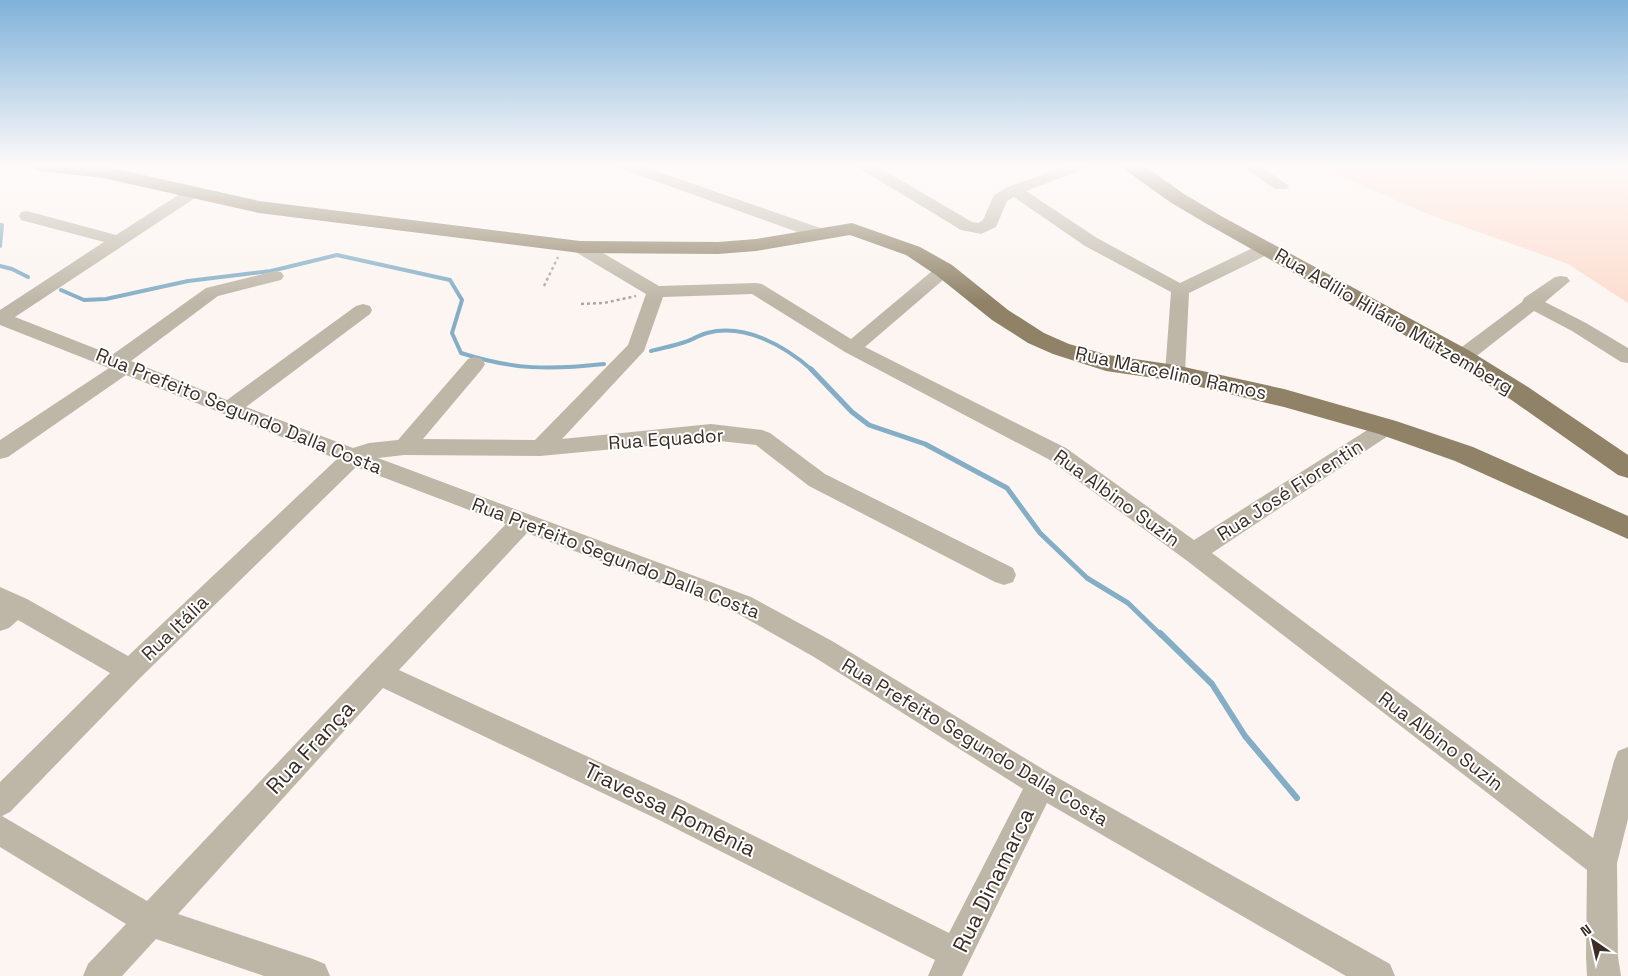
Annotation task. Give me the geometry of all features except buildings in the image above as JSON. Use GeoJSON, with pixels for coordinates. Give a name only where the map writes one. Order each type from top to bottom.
{"type":"FeatureCollection","features":[{"type":"Feature","properties":{"kind":"main road","name":"Rua Marcelino Ramos"},"geometry":{"type":"LineString","coordinates":[[287,211],[580,247],[718,248],[756,245],[852,228],[913,251],[944,270],[1000,314],[1036,338],[1061,349],[1106,363],[1175,373],[1284,398],[1387,427],[1473,458],[1628,528]]}},
{"type":"Feature","properties":{"kind":"main road","name":"Rua Adílio Hilário Mützemberg"},"geometry":{"type":"LineString","coordinates":[[1200,211],[1462,357],[1520,392],[1628,468]]}},
{"type":"Feature","properties":{"kind":"street"},"geometry":{"type":"LineString","coordinates":[[0,318],[165,211]]}},
{"type":"Feature","properties":{"kind":"street"},"geometry":{"type":"LineString","coordinates":[[753,211],[820,234]]}},
{"type":"Feature","properties":{"kind":"street"},"geometry":{"type":"LineString","coordinates":[[941,211],[967,226],[981,229],[990,223],[995,211]]}},
{"type":"Feature","properties":{"kind":"street"},"geometry":{"type":"LineString","coordinates":[[1044,211],[1091,242],[1180,290]]}},
{"type":"Feature","properties":{"kind":"street"},"geometry":{"type":"LineString","coordinates":[[27,216],[119,241]]}},
{"type":"Feature","properties":{"kind":"street"},"geometry":{"type":"LineString","coordinates":[[540,448],[637,347],[656,292],[580,247]]}},
{"type":"Feature","properties":{"kind":"street"},"geometry":{"type":"LineString","coordinates":[[1180,290],[1267,248]]}},
{"type":"Feature","properties":{"kind":"street"},"geometry":{"type":"LineString","coordinates":[[852,348],[944,270]]}},
{"type":"Feature","properties":{"kind":"street"},"geometry":{"type":"LineString","coordinates":[[0,451],[121,364],[212,292],[275,276]]}},
{"type":"Feature","properties":{"kind":"street"},"geometry":{"type":"LineString","coordinates":[[1462,357],[1560,281]]}},
{"type":"Feature","properties":{"kind":"street","name":"Rua Albino Suzin"},"geometry":{"type":"LineString","coordinates":[[656,292],[756,288],[852,348],[1058,454],[1194,553],[1602,863]]}},
{"type":"Feature","properties":{"kind":"street"},"geometry":{"type":"LineString","coordinates":[[1175,373],[1180,290]]}},
{"type":"Feature","properties":{"kind":"street"},"geometry":{"type":"LineString","coordinates":[[1531,302],[1628,357]]}},
{"type":"Feature","properties":{"kind":"street"},"geometry":{"type":"LineString","coordinates":[[230,408],[363,310]]}},
{"type":"Feature","properties":{"kind":"street","name":"Rua Prefeito Segundo Dalla Costa"},"geometry":{"type":"LineString","coordinates":[[0,318],[121,364],[353,457],[742,604],[823,649],[1040,784],[1378,976]]}},
{"type":"Feature","properties":{"kind":"street"},"geometry":{"type":"LineString","coordinates":[[404,447],[475,364]]}},
{"type":"Feature","properties":{"kind":"street","name":"Rua José Fiorentin"},"geometry":{"type":"LineString","coordinates":[[1194,553],[1387,427]]}},
{"type":"Feature","properties":{"kind":"street","name":"Rua Equador"},"geometry":{"type":"LineString","coordinates":[[353,457],[369,451],[404,447],[540,448],[711,432],[762,438],[818,480],[1004,575]]}},
{"type":"Feature","properties":{"kind":"street","name":"Rua Itália"},"geometry":{"type":"LineString","coordinates":[[0,802],[130,671],[353,457]]}},
{"type":"Feature","properties":{"kind":"street","name":"Rua França"},"geometry":{"type":"LineString","coordinates":[[100,976],[379,673],[524,521]]}},
{"type":"Feature","properties":{"kind":"street"},"geometry":{"type":"LineString","coordinates":[[6,608],[130,671]]}},
{"type":"Feature","properties":{"kind":"street","name":"Travessa Romênia"},"geometry":{"type":"LineString","coordinates":[[379,673],[596,772],[827,885],[951,965]]}},
{"type":"Feature","properties":{"kind":"street"},"geometry":{"type":"LineString","coordinates":[[1604,976],[1602,957],[1602,863],[1623,803],[1628,761]]}},
{"type":"Feature","properties":{"kind":"street","name":"Rua Dinamarca"},"geometry":{"type":"LineString","coordinates":[[951,965],[1040,784]]}},
{"type":"Feature","properties":{"kind":"street"},"geometry":{"type":"LineString","coordinates":[[0,830],[150,921],[308,975]]}},
{"type":"Feature","properties":{"kind":"path"},"geometry":{"type":"LineString","coordinates":[[581,304],[604,303],[656,292]]}},
{"type":"Feature","properties":{"kind":"shaded area"},"geometry":{"type":"Polygon","coordinates":[[[1420,211],[1628,211],[1628,303],[1568,264],[1420,211]]]}},
{"type":"Feature","properties":{"kind":"waterway"},"geometry":{"type":"LineString","coordinates":[[0,225],[2,225],[0,246]]}},
{"type":"Feature","properties":{"kind":"waterway"},"geometry":{"type":"LineString","coordinates":[[61,290],[84,300],[106,299],[188,281],[271,271],[337,255],[450,280],[462,300],[452,333],[461,353],[515,366],[549,368],[604,364]]}},
{"type":"Feature","properties":{"kind":"waterway"},"geometry":{"type":"LineString","coordinates":[[0,266],[12,269],[28,277]]}},
{"type":"Feature","properties":{"kind":"waterway"},"geometry":{"type":"LineString","coordinates":[[651,351],[688,341],[707,333],[736,331],[750,334],[777,345],[812,370]]}},
{"type":"Feature","properties":{"kind":"waterway"},"geometry":{"type":"LineString","coordinates":[[812,370],[852,412],[869,425],[925,444],[1007,488],[1040,533],[1087,578],[1128,603],[1161,635]]}},
{"type":"Feature","properties":{"kind":"waterway"},"geometry":{"type":"LineString","coordinates":[[1160,633],[1212,684],[1245,736],[1297,798]]}}]}
